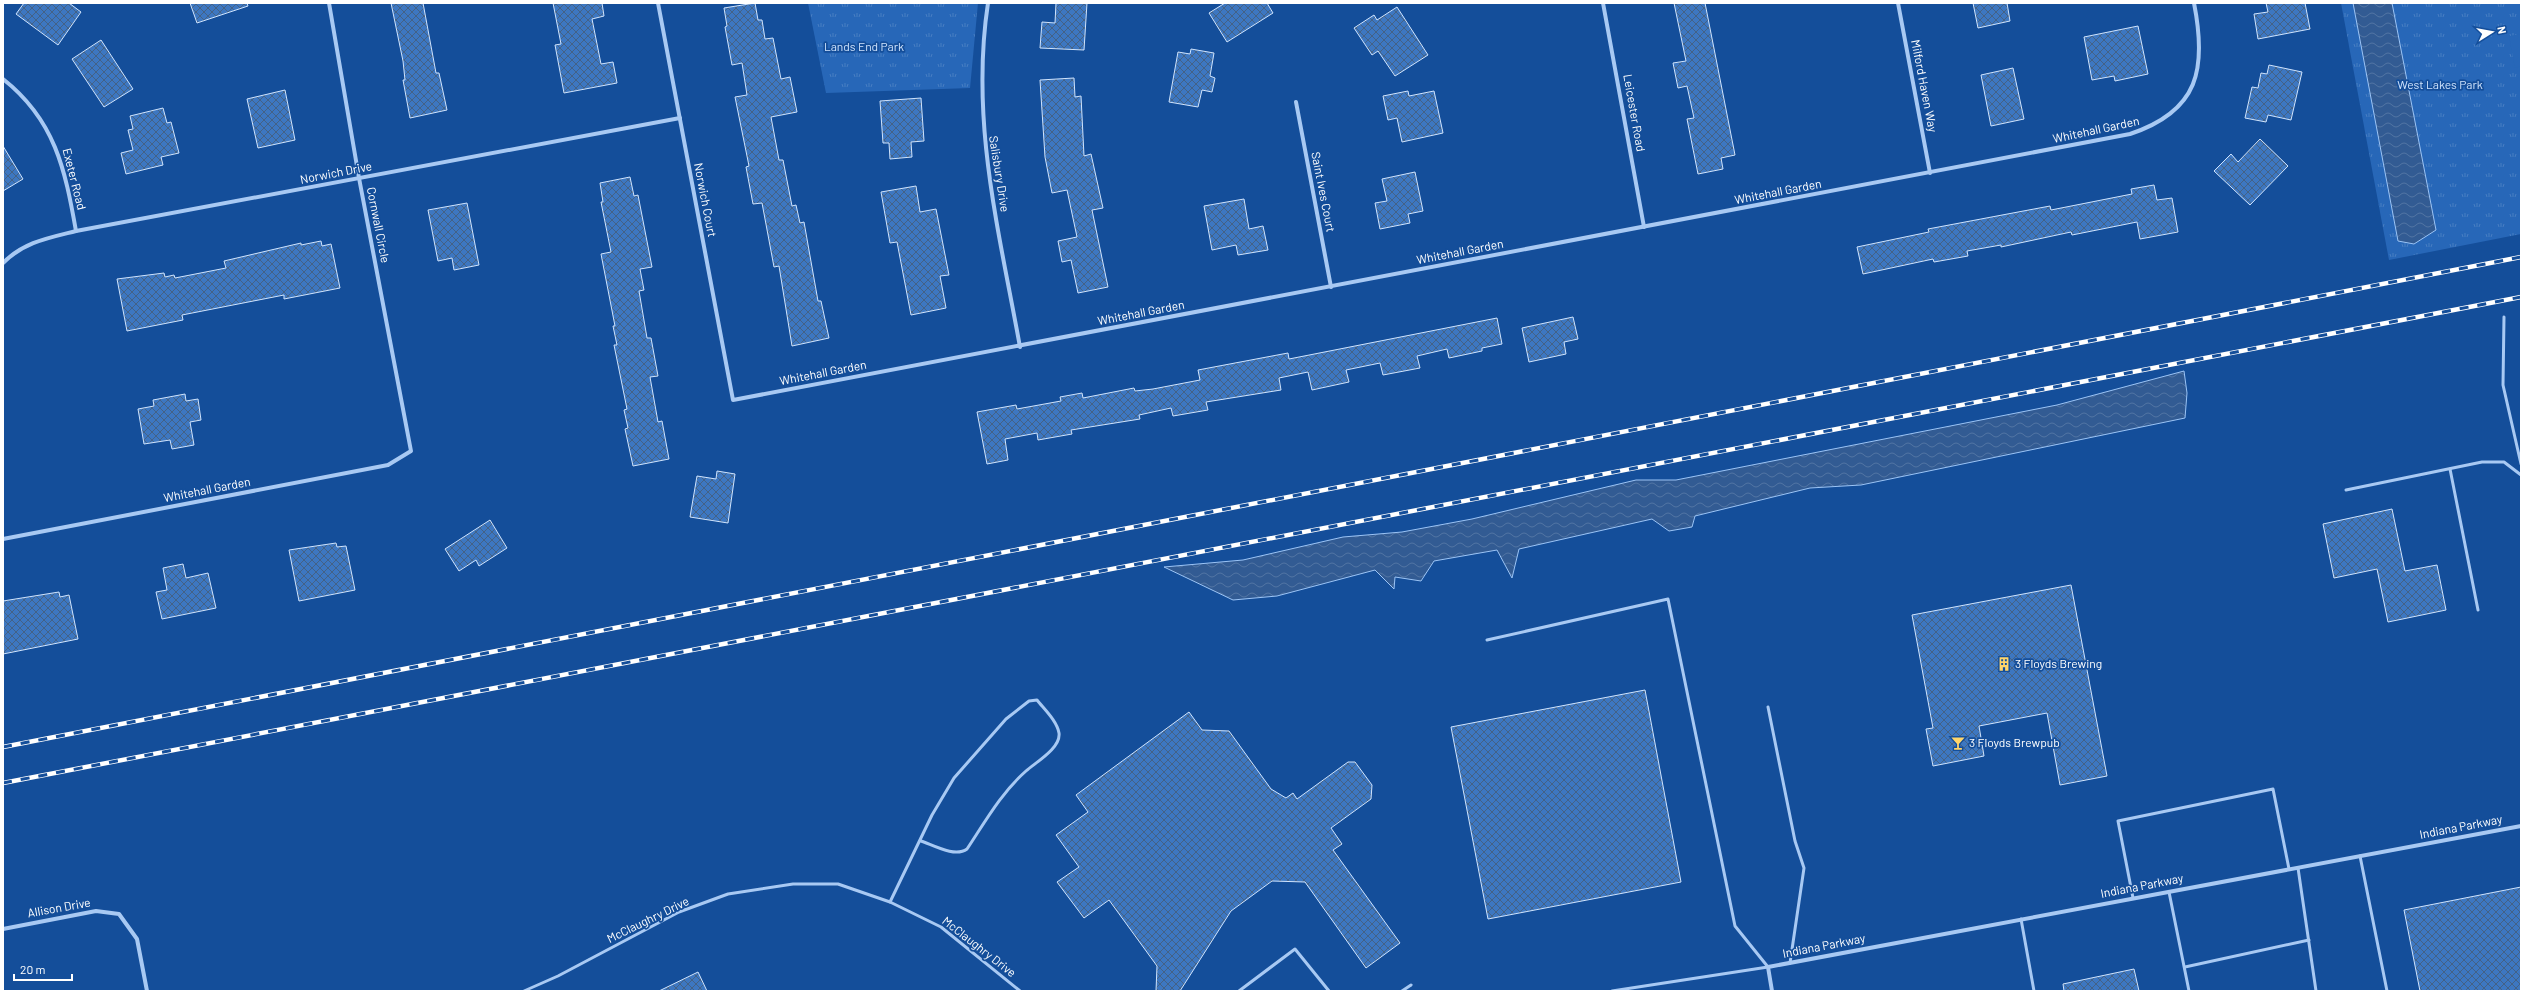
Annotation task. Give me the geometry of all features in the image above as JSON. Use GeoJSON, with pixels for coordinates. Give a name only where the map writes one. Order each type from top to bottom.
{"type":"FeatureCollection","features":[{"type":"Feature","properties":{"kind":"street","name":"Cornwall Circle"},"geometry":{"type":"LineString","coordinates":[[329,3],[359,178],[411,451]]}},
{"type":"Feature","properties":{"kind":"street","name":"Norwich Court"},"geometry":{"type":"LineString","coordinates":[[658,3],[733,400]]}},
{"type":"Feature","properties":{"kind":"street","name":"Salisbury Drive"},"geometry":{"type":"LineString","coordinates":[[988,3],[981,65],[983,135],[987,171],[1020,347]]}},
{"type":"Feature","properties":{"kind":"street","name":"Leicester Road"},"geometry":{"type":"LineString","coordinates":[[1603,3],[1644,227]]}},
{"type":"Feature","properties":{"kind":"street","name":"Milford Haven Way"},"geometry":{"type":"LineString","coordinates":[[1898,3],[1930,173]]}},
{"type":"Feature","properties":{"kind":"street","name":"Whitehall Garden"},"geometry":{"type":"LineString","coordinates":[[733,400],[1020,347],[1331,286],[2130,134],[2153,127],[2170,116],[2182,104],[2198,72],[2200,53],[2194,3]]}},
{"type":"Feature","properties":{"kind":"street","name":"Exeter Road"},"geometry":{"type":"LineString","coordinates":[[3,79],[31,106],[53,140],[61,159],[76,231]]}},
{"type":"Feature","properties":{"kind":"street","name":"Saint Ives Court"},"geometry":{"type":"LineString","coordinates":[[1296,102],[1331,286]]}},
{"type":"Feature","properties":{"kind":"street","name":"Norwich Drive"},"geometry":{"type":"LineString","coordinates":[[3,263],[13,253],[30,243],[76,231],[680,118]]}},
{"type":"Feature","properties":{"kind":"street","name":"Whitehall Garden"},"geometry":{"type":"LineString","coordinates":[[3,539],[388,465],[411,451]]}},
{"type":"Feature","properties":{"kind":"street","name":"Indiana Parkway"},"geometry":{"type":"LineString","coordinates":[[1768,967],[2521,826]]}},
{"type":"Feature","properties":{"kind":"street","name":"Allison Drive"},"geometry":{"type":"LineString","coordinates":[[3,929],[96,911],[119,914],[137,939],[147,991]]}},
{"type":"Feature","properties":{"kind":"street"},"geometry":{"type":"LineString","coordinates":[[1768,967],[1772,991]]}},
{"type":"Feature","properties":{"kind":"lane"},"geometry":{"type":"LineString","coordinates":[[2504,317],[2503,385],[2521,464]]}},
{"type":"Feature","properties":{"kind":"lane"},"geometry":{"type":"LineString","coordinates":[[2346,490],[2482,462],[2504,462],[2521,475]]}},
{"type":"Feature","properties":{"kind":"lane"},"geometry":{"type":"LineString","coordinates":[[2450,469],[2478,610]]}},
{"type":"Feature","properties":{"kind":"lane"},"geometry":{"type":"LineString","coordinates":[[1487,640],[1668,598],[1736,926],[1768,967],[1612,991]]}},
{"type":"Feature","properties":{"kind":"lane"},"geometry":{"type":"LineString","coordinates":[[890,902],[932,815],[954,778],[1006,719],[1029,701],[1037,700],[1056,725],[1059,734],[1057,744],[1017,779],[996,804],[967,849],[962,852],[953,852],[920,841]]}},
{"type":"Feature","properties":{"kind":"lane"},"geometry":{"type":"LineString","coordinates":[[1768,707],[1795,841],[1804,868],[1790,963]]}},
{"type":"Feature","properties":{"kind":"lane"},"geometry":{"type":"LineString","coordinates":[[2133,898],[2118,821],[2273,789],[2289,869]]}},
{"type":"Feature","properties":{"kind":"lane"},"geometry":{"type":"LineString","coordinates":[[2360,856],[2387,991]]}},
{"type":"Feature","properties":{"kind":"lane"},"geometry":{"type":"LineString","coordinates":[[2298,868],[2316,991]]}},
{"type":"Feature","properties":{"kind":"lane","name":"McClaughry Drive"},"geometry":{"type":"LineString","coordinates":[[524,991],[558,976],[679,912],[728,894],[793,884],[838,884],[890,902],[942,927],[1020,991]]}},
{"type":"Feature","properties":{"kind":"lane"},"geometry":{"type":"LineString","coordinates":[[2169,892],[2189,991]]}},
{"type":"Feature","properties":{"kind":"lane"},"geometry":{"type":"LineString","coordinates":[[2021,919],[2034,991]]}},
{"type":"Feature","properties":{"kind":"lane"},"geometry":{"type":"LineString","coordinates":[[2184,967],[2309,940]]}},
{"type":"Feature","properties":{"kind":"lane"},"geometry":{"type":"LineString","coordinates":[[1239,991],[1294,949],[1328,991]]}},
{"type":"Feature","properties":{"kind":"lane"},"geometry":{"type":"LineString","coordinates":[[1402,991],[1411,985]]}},
{"type":"Feature","properties":{"kind":"green space","name":"Lands End Park"},"geometry":{"type":"Polygon","coordinates":[[[808,3],[978,3],[970,88],[826,93],[808,3]]]}},
{"type":"Feature","properties":{"kind":"green space","name":"West Lakes Park"},"geometry":{"type":"Polygon","coordinates":[[[2341,3],[2521,3],[2521,234],[2389,260],[2341,3]]]}},
{"type":"Feature","properties":{"kind":"green space"},"geometry":{"type":"Polygon","coordinates":[[[2521,34],[2521,66],[2515,68],[2509,36],[2521,34]]]}},
{"type":"Feature","properties":{"kind":"water"},"geometry":{"type":"Polygon","coordinates":[[[2353,3],[2392,3],[2436,230],[2414,244],[2398,241],[2353,3]]]}},
{"type":"Feature","properties":{"kind":"water"},"geometry":{"type":"Polygon","coordinates":[[[2184,371],[2187,393],[2185,418],[1861,485],[1810,488],[1695,516],[1692,527],[1669,531],[1652,519],[1519,549],[1512,578],[1497,550],[1434,561],[1421,581],[1395,577],[1394,589],[1375,570],[1277,596],[1233,600],[1164,567],[1243,560],[1343,537],[1402,532],[1472,519],[1636,480],[1676,480],[2057,405],[2184,371]]]}},
{"type":"Feature","properties":{"kind":"building"},"geometry":{"type":"Polygon","coordinates":[[[24,3],[69,3],[81,12],[58,45],[16,14],[24,3]]]}},
{"type":"Feature","properties":{"kind":"building"},"geometry":{"type":"Polygon","coordinates":[[[190,3],[247,3],[248,6],[197,23],[190,3]]]}},
{"type":"Feature","properties":{"kind":"building"},"geometry":{"type":"Polygon","coordinates":[[[391,3],[423,3],[436,73],[439,73],[447,110],[410,118],[403,80],[405,80],[403,61],[391,3]]]}},
{"type":"Feature","properties":{"kind":"building"},"geometry":{"type":"Polygon","coordinates":[[[553,3],[602,3],[604,16],[592,19],[601,64],[613,62],[617,83],[564,93],[555,45],[561,44],[553,3]]]}},
{"type":"Feature","properties":{"kind":"building"},"geometry":{"type":"Polygon","coordinates":[[[755,3],[758,20],[762,20],[765,39],[773,38],[781,79],[790,77],[797,112],[771,117],[779,160],[783,160],[792,206],[796,205],[800,223],[804,222],[818,301],[821,301],[829,338],[792,346],[779,266],[774,267],[762,203],[753,204],[746,167],[749,166],[735,97],[747,95],[742,63],[732,65],[725,27],[727,26],[724,8],[755,3]]]}},
{"type":"Feature","properties":{"kind":"building"},"geometry":{"type":"Polygon","coordinates":[[[1056,3],[1087,3],[1084,50],[1040,48],[1042,22],[1055,23],[1056,3]]]}},
{"type":"Feature","properties":{"kind":"building"},"geometry":{"type":"Polygon","coordinates":[[[1225,3],[1267,3],[1273,13],[1227,42],[1209,13],[1225,3]]]}},
{"type":"Feature","properties":{"kind":"building"},"geometry":{"type":"Polygon","coordinates":[[[1674,3],[1705,3],[1735,155],[1721,158],[1723,169],[1698,174],[1687,119],[1694,118],[1687,86],[1678,88],[1673,63],[1686,61],[1674,3]]]}},
{"type":"Feature","properties":{"kind":"building"},"geometry":{"type":"Polygon","coordinates":[[[1973,3],[2007,3],[2010,21],[1978,28],[1973,3]]]}},
{"type":"Feature","properties":{"kind":"building"},"geometry":{"type":"Polygon","coordinates":[[[2266,3],[2305,3],[2310,29],[2258,39],[2254,14],[2268,12],[2266,3]]]}},
{"type":"Feature","properties":{"kind":"building"},"geometry":{"type":"Polygon","coordinates":[[[1397,7],[1428,55],[1395,76],[1378,51],[1372,55],[1354,28],[1374,15],[1377,20],[1397,7]]]}},
{"type":"Feature","properties":{"kind":"building"},"geometry":{"type":"Polygon","coordinates":[[[2138,26],[2148,74],[2115,81],[2114,76],[2092,80],[2084,37],[2138,26]]]}},
{"type":"Feature","properties":{"kind":"building"},"geometry":{"type":"Polygon","coordinates":[[[101,40],[133,89],[104,107],[72,59],[101,40]]]}},
{"type":"Feature","properties":{"kind":"building"},"geometry":{"type":"Polygon","coordinates":[[[1191,49],[1214,53],[1210,76],[1215,78],[1212,92],[1202,90],[1198,107],[1169,102],[1178,52],[1190,54],[1191,49]]]}},
{"type":"Feature","properties":{"kind":"building"},"geometry":{"type":"Polygon","coordinates":[[[2269,65],[2302,72],[2291,120],[2268,115],[2266,122],[2245,118],[2252,87],[2258,88],[2261,73],[2267,74],[2269,65]]]}},
{"type":"Feature","properties":{"kind":"building"},"geometry":{"type":"Polygon","coordinates":[[[2013,68],[2024,119],[1991,126],[1981,75],[2013,68]]]}},
{"type":"Feature","properties":{"kind":"building"},"geometry":{"type":"Polygon","coordinates":[[[1074,78],[1075,97],[1081,96],[1084,156],[1091,154],[1103,208],[1092,210],[1108,287],[1078,293],[1071,260],[1062,262],[1058,241],[1077,237],[1067,190],[1052,193],[1045,157],[1040,80],[1074,78]]]}},
{"type":"Feature","properties":{"kind":"building"},"geometry":{"type":"Polygon","coordinates":[[[285,90],[295,140],[258,148],[247,99],[285,90]]]}},
{"type":"Feature","properties":{"kind":"building"},"geometry":{"type":"Polygon","coordinates":[[[1408,91],[1409,96],[1434,91],[1443,133],[1402,142],[1397,118],[1388,120],[1383,96],[1408,91]]]}},
{"type":"Feature","properties":{"kind":"building"},"geometry":{"type":"Polygon","coordinates":[[[921,98],[924,141],[911,142],[912,157],[890,159],[889,143],[883,143],[880,101],[921,98]]]}},
{"type":"Feature","properties":{"kind":"building"},"geometry":{"type":"Polygon","coordinates":[[[163,108],[167,123],[171,122],[179,153],[161,157],[163,165],[126,174],[121,153],[133,150],[128,130],[133,129],[130,116],[163,108]]]}},
{"type":"Feature","properties":{"kind":"building"},"geometry":{"type":"Polygon","coordinates":[[[2260,139],[2288,166],[2250,205],[2214,171],[2231,154],[2238,162],[2260,139]]]}},
{"type":"Feature","properties":{"kind":"building"},"geometry":{"type":"Polygon","coordinates":[[[3,146],[23,179],[3,191],[3,146]]]}},
{"type":"Feature","properties":{"kind":"building"},"geometry":{"type":"Polygon","coordinates":[[[1415,172],[1423,211],[1408,214],[1410,223],[1380,229],[1375,203],[1387,201],[1382,179],[1415,172]]]}},
{"type":"Feature","properties":{"kind":"building"},"geometry":{"type":"Polygon","coordinates":[[[630,177],[634,196],[638,195],[652,267],[640,269],[644,290],[639,291],[647,338],[651,338],[658,376],[650,377],[658,422],[662,421],[669,459],[633,466],[625,429],[628,428],[624,410],[627,409],[614,345],[617,345],[613,326],[615,326],[601,254],[611,252],[601,202],[603,202],[600,183],[630,177]]]}},
{"type":"Feature","properties":{"kind":"building"},"geometry":{"type":"Polygon","coordinates":[[[2154,185],[2157,200],[2172,198],[2178,232],[2140,239],[2137,222],[2072,235],[2071,232],[2001,247],[2001,245],[1967,251],[1968,256],[1934,262],[1933,259],[1863,274],[1857,247],[1929,232],[1928,229],[2050,206],[2051,210],[2132,194],[2131,189],[2154,185]]]}},
{"type":"Feature","properties":{"kind":"building"},"geometry":{"type":"Polygon","coordinates":[[[916,186],[920,212],[936,209],[949,275],[940,276],[946,308],[911,315],[897,242],[890,243],[881,192],[916,186]]]}},
{"type":"Feature","properties":{"kind":"building"},"geometry":{"type":"Polygon","coordinates":[[[1244,199],[1249,229],[1263,226],[1268,250],[1238,255],[1236,245],[1212,250],[1204,206],[1244,199]]]}},
{"type":"Feature","properties":{"kind":"building"},"geometry":{"type":"Polygon","coordinates":[[[467,203],[479,265],[454,270],[452,258],[438,261],[428,210],[467,203]]]}},
{"type":"Feature","properties":{"kind":"building"},"geometry":{"type":"Polygon","coordinates":[[[321,241],[322,246],[331,244],[340,288],[284,299],[284,295],[182,315],[183,320],[127,331],[117,279],[164,273],[165,277],[174,275],[175,278],[226,268],[224,261],[301,243],[301,245],[321,241]]]}},
{"type":"Feature","properties":{"kind":"building"},"geometry":{"type":"Polygon","coordinates":[[[1573,317],[1578,339],[1564,342],[1566,354],[1529,362],[1522,328],[1573,317]]]}},
{"type":"Feature","properties":{"kind":"building"},"geometry":{"type":"Polygon","coordinates":[[[1497,318],[1502,344],[1482,348],[1482,351],[1449,358],[1447,349],[1417,356],[1420,368],[1383,375],[1380,363],[1346,370],[1349,382],[1312,390],[1308,372],[1279,378],[1281,390],[1206,402],[1208,410],[1173,416],[1171,408],[1139,415],[1140,419],[1071,430],[1072,434],[1038,440],[1037,433],[1005,439],[1008,460],[987,464],[977,412],[1016,405],[1017,409],[1061,401],[1060,397],[1082,393],[1083,398],[1134,388],[1135,391],[1153,389],[1200,380],[1198,370],[1288,353],[1289,359],[1497,318]]]}},
{"type":"Feature","properties":{"kind":"building"},"geometry":{"type":"Polygon","coordinates":[[[185,394],[186,401],[198,399],[201,420],[190,422],[194,445],[172,449],[170,440],[144,444],[138,409],[154,406],[153,400],[185,394]]]}},
{"type":"Feature","properties":{"kind":"building"},"geometry":{"type":"Polygon","coordinates":[[[717,471],[735,474],[728,523],[690,517],[697,476],[716,479],[717,471]]]}},
{"type":"Feature","properties":{"kind":"building"},"geometry":{"type":"Polygon","coordinates":[[[2392,509],[2405,571],[2437,565],[2446,610],[2388,622],[2377,569],[2334,578],[2323,524],[2392,509]]]}},
{"type":"Feature","properties":{"kind":"building"},"geometry":{"type":"Polygon","coordinates":[[[490,520],[507,548],[479,566],[476,560],[459,571],[445,549],[490,520]]]}},
{"type":"Feature","properties":{"kind":"building"},"geometry":{"type":"Polygon","coordinates":[[[336,543],[337,547],[346,546],[355,590],[299,601],[289,550],[336,543]]]}},
{"type":"Feature","properties":{"kind":"building"},"geometry":{"type":"Polygon","coordinates":[[[183,564],[186,578],[208,573],[216,608],[162,619],[156,592],[167,590],[163,568],[183,564]]]}},
{"type":"Feature","properties":{"kind":"building","name":"3 Floyds Brewing"},"geometry":{"type":"Polygon","coordinates":[[[2071,585],[2107,776],[2060,785],[2047,713],[1979,726],[1984,756],[1933,766],[1926,729],[1933,728],[1912,615],[2071,585]]]}},
{"type":"Feature","properties":{"kind":"building"},"geometry":{"type":"Polygon","coordinates":[[[59,592],[60,597],[69,595],[78,639],[3,654],[3,601],[59,592]]]}},
{"type":"Feature","properties":{"kind":"building"},"geometry":{"type":"Polygon","coordinates":[[[1645,690],[1681,882],[1488,919],[1451,727],[1645,690]]]}},
{"type":"Feature","properties":{"kind":"building"},"geometry":{"type":"Polygon","coordinates":[[[1189,712],[1202,730],[1229,731],[1271,789],[1286,798],[1293,793],[1297,799],[1348,762],[1355,762],[1372,785],[1371,799],[1331,828],[1342,844],[1333,850],[1400,943],[1366,968],[1305,882],[1272,881],[1231,911],[1180,991],[1156,991],[1157,966],[1109,900],[1084,918],[1057,882],[1079,867],[1056,835],[1088,812],[1076,795],[1189,712]]]}},
{"type":"Feature","properties":{"kind":"building"},"geometry":{"type":"Polygon","coordinates":[[[2521,887],[2521,991],[2420,991],[2404,910],[2521,887]]]}},
{"type":"Feature","properties":{"kind":"building"},"geometry":{"type":"Polygon","coordinates":[[[2134,969],[2139,991],[2064,991],[2063,984],[2134,969]]]}},
{"type":"Feature","properties":{"kind":"building"},"geometry":{"type":"Polygon","coordinates":[[[698,972],[707,991],[659,991],[698,972]]]}},
{"type":"Feature","properties":{"kind":"railway"},"geometry":{"type":"LineString","coordinates":[[3,747],[2521,257]]}},
{"type":"Feature","properties":{"kind":"railway"},"geometry":{"type":"LineString","coordinates":[[3,783],[2521,297]]}},
{"type":"Feature","properties":{"kind":"place","name":"3 Floyds Brewing"},"geometry":{"type":"Point","coordinates":[2004,664]}},
{"type":"Feature","properties":{"kind":"place","name":"3 Floyds Brewpub"},"geometry":{"type":"Point","coordinates":[1958,743]}}]}
